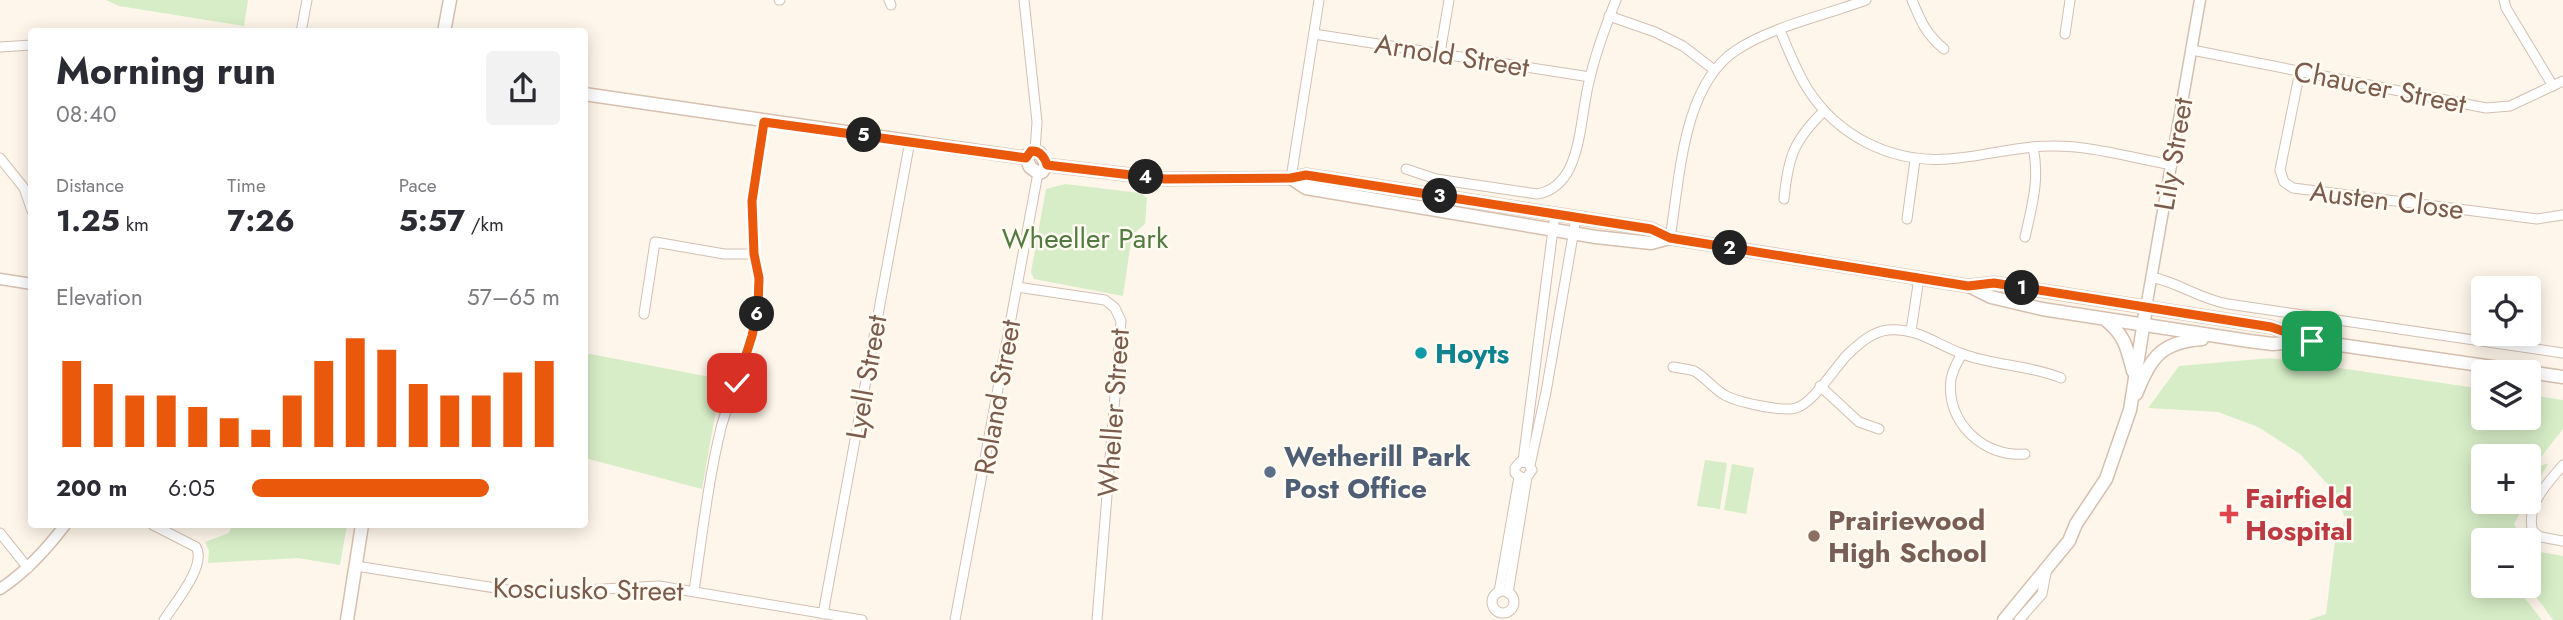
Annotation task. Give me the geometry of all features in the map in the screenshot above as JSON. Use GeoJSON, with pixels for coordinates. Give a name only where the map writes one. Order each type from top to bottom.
{"type":"FeatureCollection","features":[{"type":"Feature","properties":{"kind":"main road"},"geometry":{"type":"LineString","coordinates":[[445,28],[450,0]]}},
{"type":"Feature","properties":{"kind":"main road"},"geometry":{"type":"LineString","coordinates":[[588,95],[764,122],[1030,154],[1030,167],[1042,169],[1165,179],[1291,178],[1306,175],[1651,229],[1670,238],[1968,286],[1994,283],[2271,327],[2312,341],[2563,377]]}},
{"type":"Feature","properties":{"kind":"main road"},"geometry":{"type":"LineString","coordinates":[[1291,178],[1306,188],[1574,234],[1651,243],[1670,238]]}},
{"type":"Feature","properties":{"kind":"main road"},"geometry":{"type":"LineString","coordinates":[[1968,286],[1991,297],[2105,320],[2273,344],[2312,341]]}},
{"type":"Feature","properties":{"kind":"main road"},"geometry":{"type":"LineString","coordinates":[[2130,410],[2146,308]]}},
{"type":"Feature","properties":{"kind":"main road"},"geometry":{"type":"LineString","coordinates":[[2105,320],[2119,331],[2123,338],[2134,378]]}},
{"type":"Feature","properties":{"kind":"main road"},"geometry":{"type":"LineString","coordinates":[[2004,620],[2068,541],[2106,479],[2130,410],[2150,365],[2164,348],[2184,340],[2223,338]]}},
{"type":"Feature","properties":{"kind":"main road"},"geometry":{"type":"LineString","coordinates":[[347,620],[362,528]]}},
{"type":"Feature","properties":{"kind":"street"},"geometry":{"type":"LineString","coordinates":[[302,28],[307,0]]}},
{"type":"Feature","properties":{"kind":"street"},"geometry":{"type":"LineString","coordinates":[[1024,0],[1037,122],[1030,154]]}},
{"type":"Feature","properties":{"kind":"street"},"geometry":{"type":"LineString","coordinates":[[1291,178],[1318,0]]}},
{"type":"Feature","properties":{"kind":"street"},"geometry":{"type":"LineString","coordinates":[[1440,53],[1449,0]]}},
{"type":"Feature","properties":{"kind":"street"},"geometry":{"type":"LineString","coordinates":[[1406,169],[1436,179],[1537,194],[1547,192],[1566,174],[1573,161],[1590,77],[1616,0]]}},
{"type":"Feature","properties":{"kind":"street"},"geometry":{"type":"LineString","coordinates":[[1670,238],[1691,116],[1699,93],[1713,69],[1735,51],[1780,30],[1850,3],[1866,0]]}},
{"type":"Feature","properties":{"kind":"street"},"geometry":{"type":"LineString","coordinates":[[1912,0],[1930,38],[1944,49]]}},
{"type":"Feature","properties":{"kind":"street"},"geometry":{"type":"LineString","coordinates":[[2065,34],[2070,0]]}},
{"type":"Feature","properties":{"kind":"street","name":"Lily Street"},"geometry":{"type":"LineString","coordinates":[[2146,308],[2200,0]]}},
{"type":"Feature","properties":{"kind":"street"},"geometry":{"type":"LineString","coordinates":[[2504,0],[2553,86]]}},
{"type":"Feature","properties":{"kind":"street"},"geometry":{"type":"LineString","coordinates":[[1609,16],[1682,46],[1713,69]]}},
{"type":"Feature","properties":{"kind":"street"},"geometry":{"type":"LineString","coordinates":[[1780,30],[1796,69],[1824,111],[1855,137],[1885,152],[1914,160],[1950,159],[2033,147],[2080,148],[2172,165]]}},
{"type":"Feature","properties":{"kind":"street","name":"Arnold Street"},"geometry":{"type":"LineString","coordinates":[[1314,34],[1590,77]]}},
{"type":"Feature","properties":{"kind":"street"},"geometry":{"type":"LineString","coordinates":[[0,47],[28,45]]}},
{"type":"Feature","properties":{"kind":"street","name":"Chaucer Street"},"geometry":{"type":"LineString","coordinates":[[2192,50],[2486,108],[2510,106],[2563,81]]}},
{"type":"Feature","properties":{"kind":"street","name":"Austen Close"},"geometry":{"type":"LineString","coordinates":[[2300,71],[2280,170],[2284,182],[2293,188],[2537,219],[2563,215]]}},
{"type":"Feature","properties":{"kind":"street"},"geometry":{"type":"LineString","coordinates":[[1784,199],[1788,165],[1795,145],[1806,128],[1824,111]]}},
{"type":"Feature","properties":{"kind":"street"},"geometry":{"type":"LineString","coordinates":[[694,591],[720,432],[728,402],[742,369],[758,308],[759,278],[754,254],[752,201],[764,122]]}},
{"type":"Feature","properties":{"kind":"street","name":"Lyell Street"},"geometry":{"type":"LineString","coordinates":[[823,614],[909,141]]}},
{"type":"Feature","properties":{"kind":"street"},"geometry":{"type":"LineString","coordinates":[[2025,237],[2037,183],[2033,147]]}},
{"type":"Feature","properties":{"kind":"street"},"geometry":{"type":"LineString","coordinates":[[0,158],[28,188]]}},
{"type":"Feature","properties":{"kind":"street"},"geometry":{"type":"LineString","coordinates":[[1907,219],[1914,160]]}},
{"type":"Feature","properties":{"kind":"street","name":"Roland Street"},"geometry":{"type":"LineString","coordinates":[[956,620],[1017,286],[1042,169]]}},
{"type":"Feature","properties":{"kind":"street"},"geometry":{"type":"LineString","coordinates":[[1504,593],[1523,477],[1532,470],[1527,463],[1555,214]]}},
{"type":"Feature","properties":{"kind":"street"},"geometry":{"type":"LineString","coordinates":[[1527,463],[1553,355],[1576,218]]}},
{"type":"Feature","properties":{"kind":"street"},"geometry":{"type":"LineString","coordinates":[[644,314],[656,242],[724,254],[754,254]]}},
{"type":"Feature","properties":{"kind":"street"},"geometry":{"type":"LineString","coordinates":[[2151,276],[2164,279],[2211,301],[2563,353]]}},
{"type":"Feature","properties":{"kind":"street"},"geometry":{"type":"LineString","coordinates":[[1911,331],[1919,278]]}},
{"type":"Feature","properties":{"kind":"street"},"geometry":{"type":"LineString","coordinates":[[0,279],[28,280]]}},
{"type":"Feature","properties":{"kind":"street","name":"Wheller Street"},"geometry":{"type":"LineString","coordinates":[[1017,286],[1105,300],[1115,308],[1121,321],[1097,620]]}},
{"type":"Feature","properties":{"kind":"street"},"geometry":{"type":"LineString","coordinates":[[1673,366],[1694,371],[1725,396],[1739,401],[1784,409],[1797,408],[1807,402],[1863,340],[1878,332],[1890,330],[1911,331],[1962,354],[2002,365],[2047,372],[2061,378]]}},
{"type":"Feature","properties":{"kind":"street"},"geometry":{"type":"LineString","coordinates":[[1538,353],[1553,355]]}},
{"type":"Feature","properties":{"kind":"street"},"geometry":{"type":"LineString","coordinates":[[1962,354],[1951,382],[1953,403],[1959,420],[1969,434],[1982,444],[2010,455],[2025,454]]}},
{"type":"Feature","properties":{"kind":"street"},"geometry":{"type":"LineString","coordinates":[[1820,386],[1859,422],[1879,429]]}},
{"type":"Feature","properties":{"kind":"street"},"geometry":{"type":"LineString","coordinates":[[1523,477],[1515,468],[1527,463]]}},
{"type":"Feature","properties":{"kind":"street"},"geometry":{"type":"LineString","coordinates":[[2563,465],[2535,503],[2531,514],[2532,530],[2541,537],[2563,541]]}},
{"type":"Feature","properties":{"kind":"street"},"geometry":{"type":"LineString","coordinates":[[0,589],[28,568],[63,528]]}},
{"type":"Feature","properties":{"kind":"street"},"geometry":{"type":"LineString","coordinates":[[159,528],[196,547],[200,553],[198,567],[164,620]]}},
{"type":"Feature","properties":{"kind":"street"},"geometry":{"type":"LineString","coordinates":[[0,533],[28,568]]}},
{"type":"Feature","properties":{"kind":"street","name":"Kosciusko Street"},"geometry":{"type":"LineString","coordinates":[[356,566],[527,593],[639,586],[694,591],[862,620]]}},
{"type":"Feature","properties":{"kind":"street"},"geometry":{"type":"LineString","coordinates":[[2019,620],[2042,594],[2047,567]]}},
{"type":"Feature","properties":{"kind":"street"},"geometry":{"type":"LineString","coordinates":[[1504,593],[1512,597],[1513,604],[1500,616],[1492,603],[1494,596],[1504,593]]}},
{"type":"Feature","properties":{"kind":"green space"},"geometry":{"type":"Polygon","coordinates":[[[106,0],[248,0],[244,26],[119,6],[106,0]]]}},
{"type":"Feature","properties":{"kind":"green space","name":"Wheeller Park"},"geometry":{"type":"Polygon","coordinates":[[[1065,184],[1140,193],[1147,198],[1145,224],[1132,235],[1123,296],[1034,279],[1031,272],[1046,189],[1065,184]]]}},
{"type":"Feature","properties":{"kind":"green space"},"geometry":{"type":"Polygon","coordinates":[[[588,354],[726,380],[717,404],[702,489],[588,459],[588,354]]]}},
{"type":"Feature","properties":{"kind":"green space"},"geometry":{"type":"Polygon","coordinates":[[[2271,358],[2471,387],[2471,430],[2541,430],[2541,397],[2563,400],[2563,429],[2541,457],[2541,444],[2471,444],[2471,514],[2519,514],[2514,524],[2516,528],[2471,528],[2471,598],[2525,598],[2542,620],[2308,620],[2326,614],[2335,541],[2346,519],[2331,488],[2300,454],[2258,427],[2218,412],[2148,408],[2179,366],[2271,358]]]}},
{"type":"Feature","properties":{"kind":"green space"},"geometry":{"type":"Polygon","coordinates":[[[1705,460],[1727,463],[1720,509],[1697,506],[1705,460]]]}},
{"type":"Feature","properties":{"kind":"green space"},"geometry":{"type":"Polygon","coordinates":[[[1732,464],[1754,468],[1746,514],[1724,510],[1732,464]]]}},
{"type":"Feature","properties":{"kind":"green space"},"geometry":{"type":"Polygon","coordinates":[[[2548,464],[2541,476],[2541,465],[2548,464]]]}},
{"type":"Feature","properties":{"kind":"green space"},"geometry":{"type":"Polygon","coordinates":[[[231,528],[346,528],[340,565],[298,558],[208,563],[209,551],[205,542],[229,533],[231,528]]]}},
{"type":"Feature","properties":{"kind":"green space"},"geometry":{"type":"Polygon","coordinates":[[[2541,552],[2563,556],[2563,620],[2553,620],[2537,598],[2541,598],[2541,552]]]}},
{"type":"Feature","properties":{"kind":"place","name":"Hoyts"},"geometry":{"type":"Point","coordinates":[1421,353]}},
{"type":"Feature","properties":{"kind":"place","name":"Wetherill Park Post Office"},"geometry":{"type":"Point","coordinates":[1270,472]}},
{"type":"Feature","properties":{"kind":"place","name":"Fairfield Hospital"},"geometry":{"type":"Point","coordinates":[2229,514]}},
{"type":"Feature","properties":{"kind":"place","name":"Prairiewood High School"},"geometry":{"type":"Point","coordinates":[1814,536]}},
{"type":"Feature","properties":{"kind":"route"},"geometry":{"type":"LineString","coordinates":[[737,383],[758,308],[759,278],[754,254],[752,201],[764,122],[1026,158],[1031,151],[1035,151],[1040,153],[1047,165],[1165,179],[1291,178],[1306,175],[1651,229],[1670,238],[1968,286],[1994,283],[2271,327],[2312,341]]}}]}
